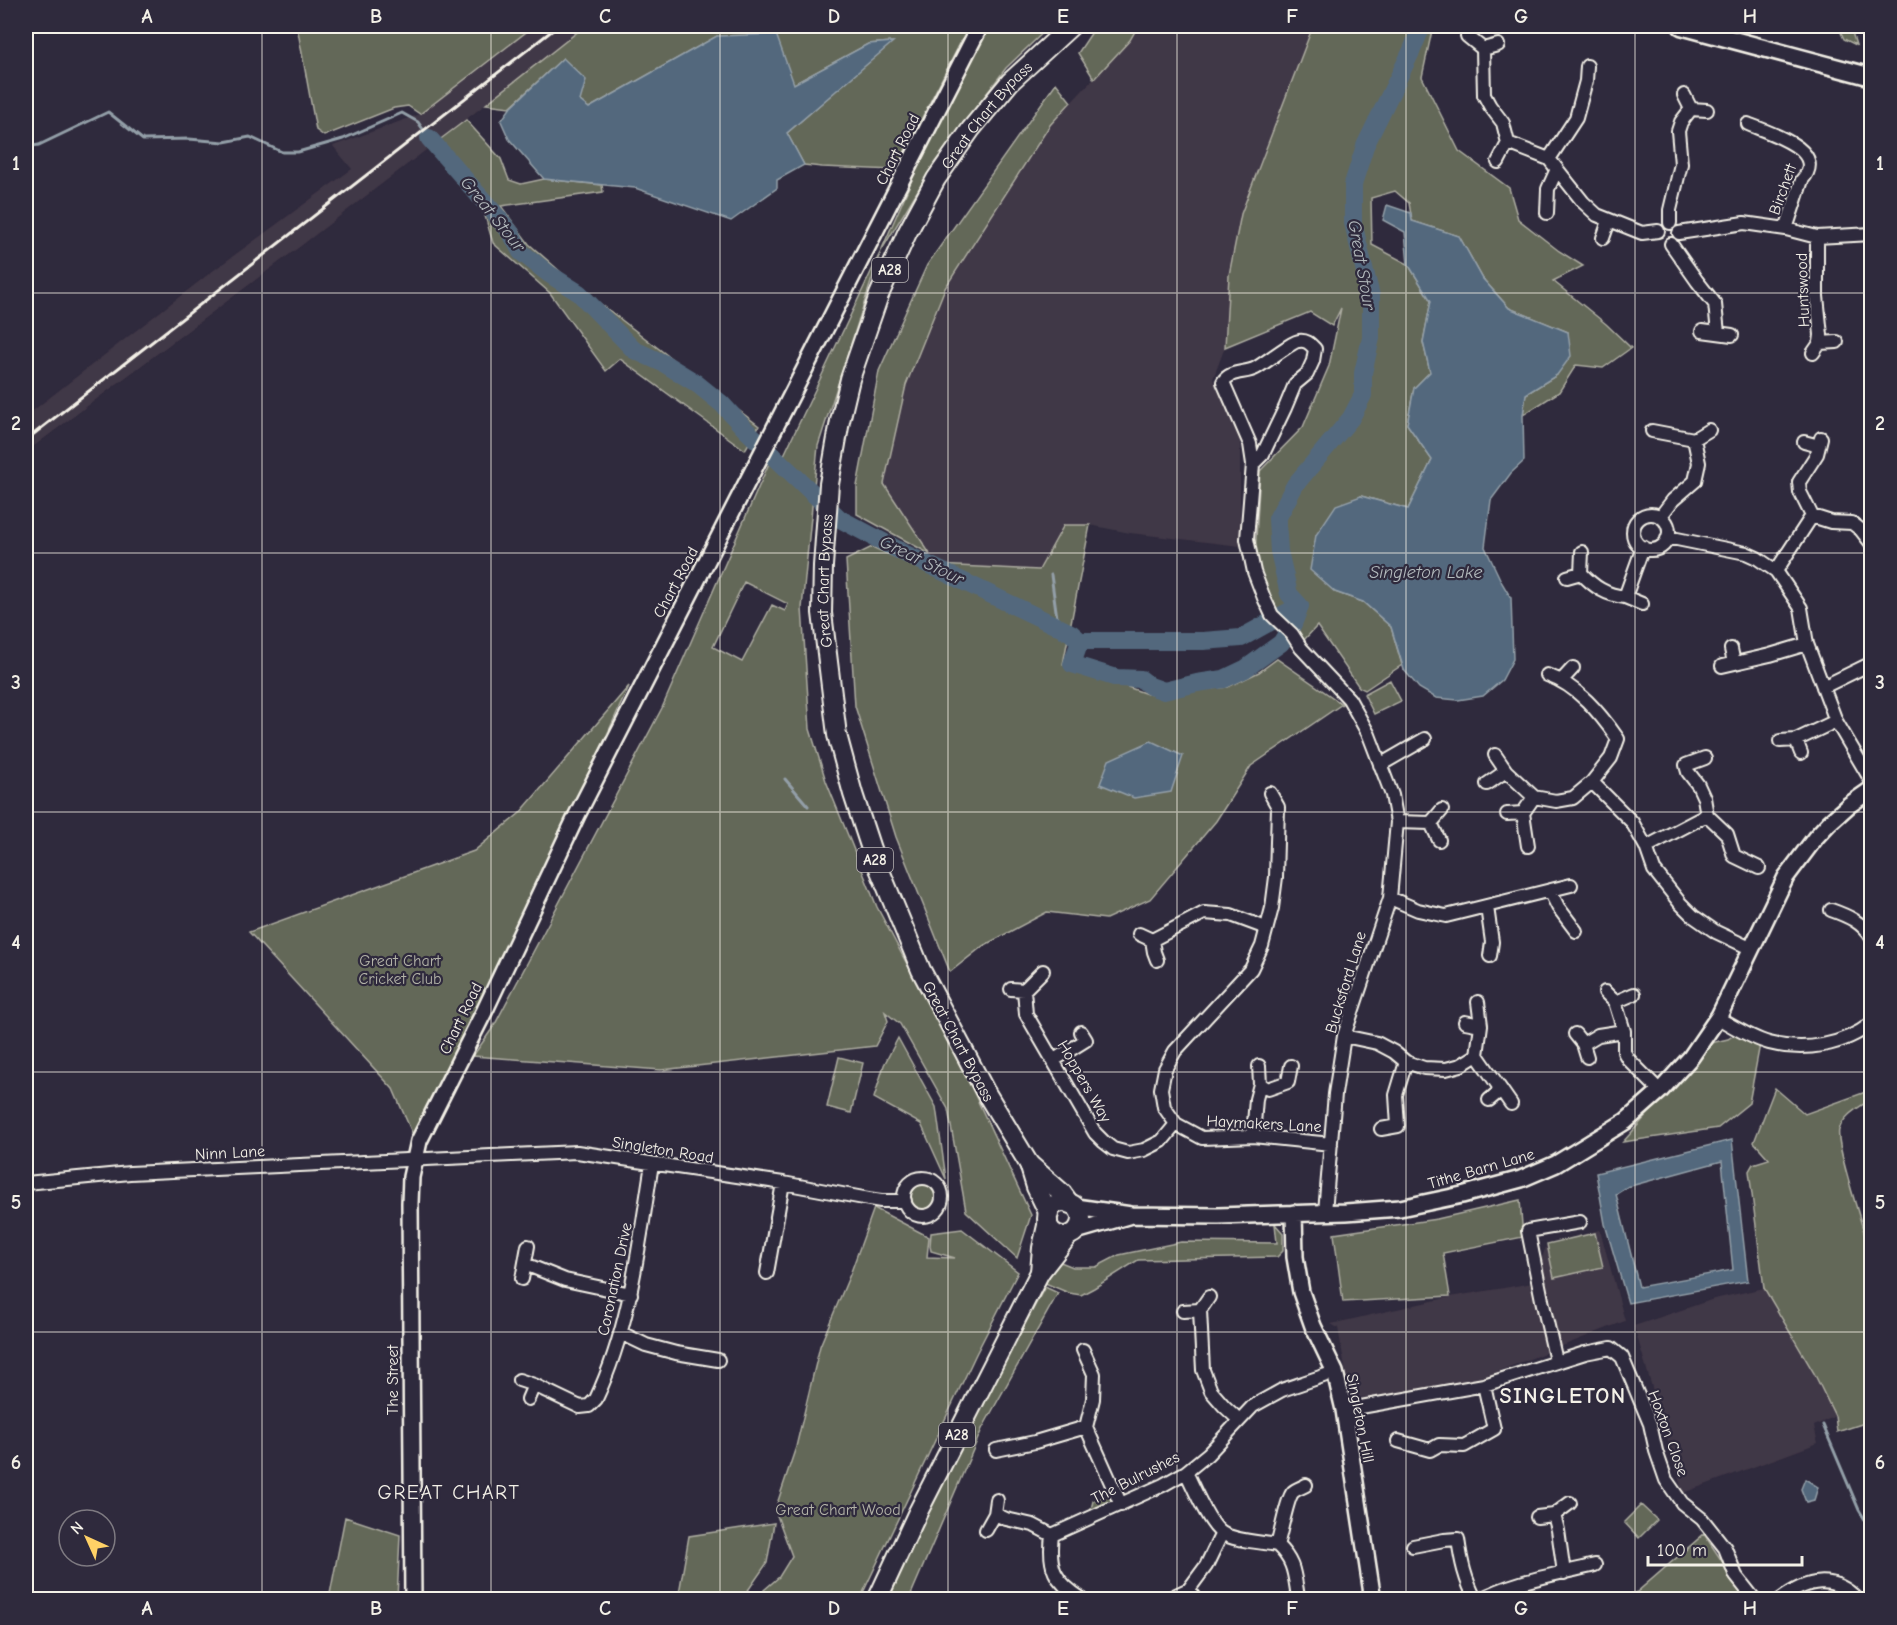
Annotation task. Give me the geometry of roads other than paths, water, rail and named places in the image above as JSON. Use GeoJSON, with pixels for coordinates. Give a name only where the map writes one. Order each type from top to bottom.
{"type":"FeatureCollection","features":[{"type":"Feature","properties":{"kind":"main road","name":"Great Chart Bypass"},"geometry":{"type":"LineString","coordinates":[[1048,1217],[1029,1164],[985,1091],[921,970],[871,849],[837,735],[822,613],[825,526],[829,484],[840,421],[850,379],[869,321],[898,251],[921,205],[953,153],[990,105],[1022,70],[1071,26]]}},
{"type":"Feature","properties":{"kind":"main road"},"geometry":{"type":"LineString","coordinates":[[1681,26],[1872,77]]}},
{"type":"Feature","properties":{"kind":"main road","name":"Great Chart Bypass"},"geometry":{"type":"LineString","coordinates":[[1029,1164],[1073,1205]]}},
{"type":"Feature","properties":{"kind":"main road"},"geometry":{"type":"LineString","coordinates":[[1060,1203],[1073,1205],[1081,1216],[1079,1227],[1073,1233],[1065,1236],[1055,1233],[1049,1226],[1048,1217],[1051,1209],[1060,1203]]}},
{"type":"Feature","properties":{"kind":"main road","name":"A28"},"geometry":{"type":"LineString","coordinates":[[1040,1272],[1048,1217]]}},
{"type":"Feature","properties":{"kind":"main road","name":"A28"},"geometry":{"type":"LineString","coordinates":[[876,1599],[1040,1272],[1073,1233]]}},
{"type":"Feature","properties":{"kind":"street","name":"Chart Road"},"geometry":{"type":"LineString","coordinates":[[415,1160],[419,1141],[485,1010],[577,814],[980,26]]}},
{"type":"Feature","properties":{"kind":"street"},"geometry":{"type":"LineString","coordinates":[[1467,36],[1483,49],[1484,95],[1503,123],[1508,143],[1498,162]]}},
{"type":"Feature","properties":{"kind":"street"},"geometry":{"type":"LineString","coordinates":[[1483,49],[1498,45]]}},
{"type":"Feature","properties":{"kind":"street"},"geometry":{"type":"LineString","coordinates":[[1547,213],[1548,189],[1553,164],[1576,118],[1586,81],[1587,66]]}},
{"type":"Feature","properties":{"kind":"street"},"geometry":{"type":"LineString","coordinates":[[1684,95],[1691,109]]}},
{"type":"Feature","properties":{"kind":"street"},"geometry":{"type":"LineString","coordinates":[[1691,109],[1707,110]]}},
{"type":"Feature","properties":{"kind":"street"},"geometry":{"type":"LineString","coordinates":[[1670,223],[1670,210],[1681,164],[1678,131],[1681,122],[1691,109]]}},
{"type":"Feature","properties":{"kind":"street","name":"Birchett"},"geometry":{"type":"LineString","coordinates":[[1748,124],[1798,147],[1808,158],[1810,166],[1802,180],[1786,229]]}},
{"type":"Feature","properties":{"kind":"street"},"geometry":{"type":"LineString","coordinates":[[1508,143],[1553,164],[1591,211],[1609,221],[1642,233],[1658,231],[1662,226],[1670,223],[1676,226],[1679,233],[1676,241],[1671,244]]}},
{"type":"Feature","properties":{"kind":"street"},"geometry":{"type":"LineString","coordinates":[[1603,238],[1609,221]]}},
{"type":"Feature","properties":{"kind":"street"},"geometry":{"type":"LineString","coordinates":[[1679,233],[1744,223],[1786,229],[1817,237],[1872,234]]}},
{"type":"Feature","properties":{"kind":"street"},"geometry":{"type":"LineString","coordinates":[[1658,231],[1661,241],[1671,244],[1715,304],[1718,333]]}},
{"type":"Feature","properties":{"kind":"street","name":"Huntswood"},"geometry":{"type":"LineString","coordinates":[[1817,237],[1816,348],[1837,342]]}},
{"type":"Feature","properties":{"kind":"street"},"geometry":{"type":"LineString","coordinates":[[1702,331],[1732,335]]}},
{"type":"Feature","properties":{"kind":"street","name":"Bucksford Lane"},"geometry":{"type":"LineString","coordinates":[[1253,464],[1263,454],[1294,384],[1307,374],[1315,349],[1308,342],[1297,341],[1253,370],[1226,377],[1223,382],[1250,444],[1253,464],[1247,539],[1254,572],[1282,624],[1301,648],[1349,699],[1369,735],[1392,795],[1397,822],[1390,898],[1344,1036],[1335,1095],[1325,1212]]}},
{"type":"Feature","properties":{"kind":"street"},"geometry":{"type":"LineString","coordinates":[[1652,431],[1694,439],[1709,430]]}},
{"type":"Feature","properties":{"kind":"street"},"geometry":{"type":"LineString","coordinates":[[1660,516],[1672,500],[1695,481],[1699,463],[1694,439]]}},
{"type":"Feature","properties":{"kind":"street"},"geometry":{"type":"LineString","coordinates":[[1804,442],[1820,442],[1817,454],[1799,482],[1800,492],[1812,516],[1831,522],[1852,523],[1870,538]]}},
{"type":"Feature","properties":{"kind":"street"},"geometry":{"type":"LineString","coordinates":[[1645,515],[1660,516],[1666,523],[1667,539],[1656,548],[1643,548],[1636,542],[1633,534],[1634,526],[1638,519],[1645,515]]}},
{"type":"Feature","properties":{"kind":"street"},"geometry":{"type":"LineString","coordinates":[[1776,571],[1812,516]]}},
{"type":"Feature","properties":{"kind":"street"},"geometry":{"type":"LineString","coordinates":[[1667,539],[1746,553],[1776,571],[1801,608],[1808,644],[1836,721],[1872,782]]}},
{"type":"Feature","properties":{"kind":"street"},"geometry":{"type":"LineString","coordinates":[[1625,597],[1643,548]]}},
{"type":"Feature","properties":{"kind":"street"},"geometry":{"type":"LineString","coordinates":[[1582,552],[1581,573],[1592,585],[1604,592],[1642,604]]}},
{"type":"Feature","properties":{"kind":"street"},"geometry":{"type":"LineString","coordinates":[[1568,578],[1581,573]]}},
{"type":"Feature","properties":{"kind":"street"},"geometry":{"type":"LineString","coordinates":[[1731,649],[1728,664],[1808,644]]}},
{"type":"Feature","properties":{"kind":"street"},"geometry":{"type":"LineString","coordinates":[[1823,687],[1872,663]]}},
{"type":"Feature","properties":{"kind":"street"},"geometry":{"type":"LineString","coordinates":[[1562,680],[1573,668]]}},
{"type":"Feature","properties":{"kind":"street"},"geometry":{"type":"LineString","coordinates":[[1495,755],[1506,771],[1534,797],[1556,801],[1573,798],[1592,782],[1611,758],[1623,735],[1562,680],[1547,675]]}},
{"type":"Feature","properties":{"kind":"street"},"geometry":{"type":"LineString","coordinates":[[1780,741],[1796,740],[1836,721]]}},
{"type":"Feature","properties":{"kind":"street"},"geometry":{"type":"LineString","coordinates":[[1380,765],[1425,739]]}},
{"type":"Feature","properties":{"kind":"street"},"geometry":{"type":"LineString","coordinates":[[1796,740],[1801,753]]}},
{"type":"Feature","properties":{"kind":"street"},"geometry":{"type":"LineString","coordinates":[[1705,758],[1686,765],[1704,798],[1707,815],[1727,834],[1734,856],[1759,868]]}},
{"type":"Feature","properties":{"kind":"street"},"geometry":{"type":"LineString","coordinates":[[1487,784],[1506,771]]}},
{"type":"Feature","properties":{"kind":"street"},"geometry":{"type":"LineString","coordinates":[[1592,782],[1632,822],[1646,847],[1654,870],[1667,889],[1686,909],[1716,932],[1752,949]]}},
{"type":"Feature","properties":{"kind":"street","name":"Tithe Barn Lane"},"geometry":{"type":"LineString","coordinates":[[1073,1205],[1131,1215],[1218,1216],[1400,1208],[1462,1195],[1521,1179],[1556,1164],[1626,1120],[1660,1091],[1691,1057],[1718,1018],[1786,877],[1829,823],[1872,789]]}},
{"type":"Feature","properties":{"kind":"street"},"geometry":{"type":"LineString","coordinates":[[1176,1124],[1164,1107],[1161,1089],[1165,1070],[1175,1051],[1251,969],[1262,946],[1272,908],[1276,878],[1278,807],[1270,793]]}},
{"type":"Feature","properties":{"kind":"street"},"geometry":{"type":"LineString","coordinates":[[1528,846],[1523,813],[1534,797]]}},
{"type":"Feature","properties":{"kind":"street"},"geometry":{"type":"LineString","coordinates":[[1431,823],[1442,810]]}},
{"type":"Feature","properties":{"kind":"street"},"geometry":{"type":"LineString","coordinates":[[1508,814],[1523,813]]}},
{"type":"Feature","properties":{"kind":"street"},"geometry":{"type":"LineString","coordinates":[[1646,847],[1707,815]]}},
{"type":"Feature","properties":{"kind":"street"},"geometry":{"type":"LineString","coordinates":[[1397,822],[1431,823]]}},
{"type":"Feature","properties":{"kind":"street"},"geometry":{"type":"LineString","coordinates":[[1431,823],[1439,840]]}},
{"type":"Feature","properties":{"kind":"street"},"geometry":{"type":"LineString","coordinates":[[1390,898],[1418,910],[1446,916],[1572,885]]}},
{"type":"Feature","properties":{"kind":"street"},"geometry":{"type":"LineString","coordinates":[[1550,891],[1558,907],[1576,931]]}},
{"type":"Feature","properties":{"kind":"street"},"geometry":{"type":"LineString","coordinates":[[1487,907],[1492,942],[1490,956]]}},
{"type":"Feature","properties":{"kind":"street"},"geometry":{"type":"LineString","coordinates":[[1831,910],[1852,918],[1868,931],[1872,938]]}},
{"type":"Feature","properties":{"kind":"street"},"geometry":{"type":"LineString","coordinates":[[1152,940],[1204,913],[1231,915],[1266,928]]}},
{"type":"Feature","properties":{"kind":"street"},"geometry":{"type":"LineString","coordinates":[[1139,934],[1152,940]]}},
{"type":"Feature","properties":{"kind":"street"},"geometry":{"type":"LineString","coordinates":[[1152,940],[1157,960]]}},
{"type":"Feature","properties":{"kind":"street"},"geometry":{"type":"LineString","coordinates":[[1011,989],[1024,990],[1042,971]]}},
{"type":"Feature","properties":{"kind":"street","name":"Hoppers Way"},"geometry":{"type":"LineString","coordinates":[[1024,990],[1026,1014],[1095,1133],[1113,1149],[1128,1153],[1144,1150],[1162,1141],[1176,1124]]}},
{"type":"Feature","properties":{"kind":"street"},"geometry":{"type":"LineString","coordinates":[[1605,992],[1615,1002],[1624,1031],[1624,1052],[1628,1059],[1660,1091]]}},
{"type":"Feature","properties":{"kind":"street"},"geometry":{"type":"LineString","coordinates":[[1615,1002],[1634,994]]}},
{"type":"Feature","properties":{"kind":"street"},"geometry":{"type":"LineString","coordinates":[[1479,1002],[1481,1025],[1478,1055],[1511,1104]]}},
{"type":"Feature","properties":{"kind":"street"},"geometry":{"type":"LineString","coordinates":[[1718,1018],[1770,1043],[1800,1047],[1819,1046],[1844,1040],[1872,1023]]}},
{"type":"Feature","properties":{"kind":"street"},"geometry":{"type":"LineString","coordinates":[[1465,1022],[1481,1025]]}},
{"type":"Feature","properties":{"kind":"street"},"geometry":{"type":"LineString","coordinates":[[1587,1057],[1579,1039],[1624,1031]]}},
{"type":"Feature","properties":{"kind":"street"},"geometry":{"type":"LineString","coordinates":[[1054,1060],[1086,1040],[1081,1032]]}},
{"type":"Feature","properties":{"kind":"street"},"geometry":{"type":"LineString","coordinates":[[1344,1036],[1377,1043],[1406,1062],[1424,1068],[1446,1069],[1461,1065],[1478,1055]]}},
{"type":"Feature","properties":{"kind":"street"},"geometry":{"type":"LineString","coordinates":[[1381,1129],[1398,1126],[1396,1095],[1406,1062]]}},
{"type":"Feature","properties":{"kind":"street"},"geometry":{"type":"LineString","coordinates":[[1253,1136],[1256,1099],[1260,1084],[1259,1066]]}},
{"type":"Feature","properties":{"kind":"street"},"geometry":{"type":"LineString","coordinates":[[1260,1084],[1268,1089],[1288,1082],[1291,1066]]}},
{"type":"Feature","properties":{"kind":"street"},"geometry":{"type":"LineString","coordinates":[[1489,1100],[1501,1090]]}},
{"type":"Feature","properties":{"kind":"street","name":"Haymakers Lane"},"geometry":{"type":"LineString","coordinates":[[1176,1124],[1202,1138],[1253,1136],[1331,1144]]}},
{"type":"Feature","properties":{"kind":"street","name":"Singleton Road"},"geometry":{"type":"LineString","coordinates":[[415,1160],[577,1152],[783,1183],[869,1200],[905,1201]]}},
{"type":"Feature","properties":{"kind":"street","name":"Ninn Lane"},"geometry":{"type":"LineString","coordinates":[[26,1183],[130,1173],[415,1160]]}},
{"type":"Feature","properties":{"kind":"street","name":"The Street"},"geometry":{"type":"LineString","coordinates":[[413,1599],[410,1203],[415,1160]]}},
{"type":"Feature","properties":{"kind":"street","name":"Coronation Drive"},"geometry":{"type":"LineString","coordinates":[[519,1380],[580,1407],[589,1406],[599,1394],[621,1333],[631,1294],[652,1164]]}},
{"type":"Feature","properties":{"kind":"street"},"geometry":{"type":"LineString","coordinates":[[767,1273],[783,1183]]}},
{"type":"Feature","properties":{"kind":"street","name":"Singleton Hill"},"geometry":{"type":"LineString","coordinates":[[1294,1213],[1295,1257],[1301,1292],[1313,1326],[1335,1372],[1344,1410],[1373,1599]]}},
{"type":"Feature","properties":{"kind":"street","name":"Tithe Barn Lane"},"geometry":{"type":"LineString","coordinates":[[1073,1233],[1131,1215]]}},
{"type":"Feature","properties":{"kind":"street"},"geometry":{"type":"LineString","coordinates":[[1556,1361],[1528,1231],[1580,1222]]}},
{"type":"Feature","properties":{"kind":"street"},"geometry":{"type":"LineString","coordinates":[[522,1279],[528,1246]]}},
{"type":"Feature","properties":{"kind":"street"},"geometry":{"type":"LineString","coordinates":[[525,1264],[565,1280],[631,1294]]}},
{"type":"Feature","properties":{"kind":"street"},"geometry":{"type":"LineString","coordinates":[[1209,1297],[1200,1310],[1203,1370],[1206,1381],[1217,1398],[1239,1420]]}},
{"type":"Feature","properties":{"kind":"street"},"geometry":{"type":"LineString","coordinates":[[1183,1311],[1200,1310]]}},
{"type":"Feature","properties":{"kind":"street"},"geometry":{"type":"LineString","coordinates":[[621,1333],[646,1345],[703,1363],[718,1360]]}},
{"type":"Feature","properties":{"kind":"street","name":"Hoxton Close"},"geometry":{"type":"LineString","coordinates":[[1344,1410],[1484,1385],[1539,1369],[1556,1361],[1611,1348],[1622,1357],[1650,1424],[1666,1480],[1682,1503],[1702,1519],[1725,1548],[1736,1576],[1755,1599]]}},
{"type":"Feature","properties":{"kind":"street"},"geometry":{"type":"LineString","coordinates":[[1083,1350],[1094,1374],[1093,1399],[1086,1427],[1121,1505]]}},
{"type":"Feature","properties":{"kind":"street","name":"The Bulrushes"},"geometry":{"type":"LineString","coordinates":[[1052,1535],[1148,1493],[1186,1472],[1208,1454],[1253,1406],[1267,1397],[1335,1372]]}},
{"type":"Feature","properties":{"kind":"street"},"geometry":{"type":"LineString","coordinates":[[528,1399],[534,1385]]}},
{"type":"Feature","properties":{"kind":"street"},"geometry":{"type":"LineString","coordinates":[[1398,1441],[1431,1450],[1439,1445],[1464,1446],[1494,1429],[1484,1385]]}},
{"type":"Feature","properties":{"kind":"street"},"geometry":{"type":"LineString","coordinates":[[996,1450],[1035,1442],[1086,1427]]}},
{"type":"Feature","properties":{"kind":"street"},"geometry":{"type":"LineString","coordinates":[[1186,1472],[1210,1518],[1222,1533],[1277,1545],[1287,1554],[1293,1566],[1298,1597]]}},
{"type":"Feature","properties":{"kind":"street"},"geometry":{"type":"LineString","coordinates":[[1277,1545],[1288,1502],[1293,1492],[1306,1485]]}},
{"type":"Feature","properties":{"kind":"street"},"geometry":{"type":"LineString","coordinates":[[986,1530],[995,1514],[997,1500]]}},
{"type":"Feature","properties":{"kind":"street"},"geometry":{"type":"LineString","coordinates":[[1537,1517],[1554,1515],[1570,1503]]}},
{"type":"Feature","properties":{"kind":"street"},"geometry":{"type":"LineString","coordinates":[[995,1514],[1033,1525],[1052,1535],[1050,1555],[1053,1568],[1070,1591],[1082,1599]]}},
{"type":"Feature","properties":{"kind":"street"},"geometry":{"type":"LineString","coordinates":[[1554,1515],[1564,1573]]}},
{"type":"Feature","properties":{"kind":"street"},"geometry":{"type":"LineString","coordinates":[[1174,1596],[1193,1594],[1222,1533]]}},
{"type":"Feature","properties":{"kind":"street"},"geometry":{"type":"LineString","coordinates":[[1413,1546],[1458,1539],[1462,1566],[1469,1588],[1478,1599],[1524,1581],[1595,1565]]}},
{"type":"Feature","properties":{"kind":"street"},"geometry":{"type":"LineString","coordinates":[[1780,1599],[1811,1583],[1823,1581],[1843,1586],[1858,1599]]}},
{"type":"Feature","properties":{"kind":"water"},"geometry":{"type":"Polygon","coordinates":[[[776,34],[794,84],[868,44],[893,42],[787,133],[804,165],[777,180],[777,188],[731,221],[635,188],[544,179],[509,139],[501,121],[511,107],[563,58],[586,80],[580,101],[589,108],[717,36],[776,34]]]}},
{"type":"Feature","properties":{"kind":"water","name":"Singleton Lake"},"geometry":{"type":"Polygon","coordinates":[[[1387,205],[1411,213],[1412,221],[1459,236],[1483,279],[1509,308],[1568,332],[1571,356],[1557,375],[1526,394],[1523,415],[1524,461],[1511,473],[1491,500],[1485,547],[1511,598],[1513,659],[1502,680],[1483,696],[1458,700],[1436,698],[1419,688],[1404,670],[1391,627],[1363,602],[1335,592],[1310,570],[1316,535],[1336,505],[1361,496],[1408,509],[1432,460],[1407,424],[1414,388],[1430,372],[1423,342],[1431,301],[1408,264],[1405,232],[1383,220],[1387,205]]]}},
{"type":"Feature","properties":{"kind":"water"},"geometry":{"type":"Polygon","coordinates":[[[1151,741],[1183,756],[1171,792],[1134,798],[1100,784],[1109,760],[1151,741]]]}},
{"type":"Feature","properties":{"kind":"water"},"geometry":{"type":"Polygon","coordinates":[[[1732,1140],[1748,1281],[1628,1303],[1605,1224],[1596,1173],[1732,1140]],[[1722,1161],[1627,1187],[1616,1194],[1639,1287],[1733,1270],[1722,1161]]]}},
{"type":"Feature","properties":{"kind":"water"},"geometry":{"type":"Polygon","coordinates":[[[1805,1479],[1818,1487],[1814,1500],[1806,1502],[1801,1489],[1805,1479]]]}},
{"type":"Feature","properties":{"kind":"waterway","name":"Great Stour"},"geometry":{"type":"LineString","coordinates":[[429,138],[511,233],[521,252],[549,274],[579,293],[634,350],[665,364],[696,383],[722,404],[745,429],[840,519],[904,553],[1071,633],[1080,641],[1072,664],[1117,678],[1141,679],[1150,686],[1164,691],[1224,679],[1245,669],[1281,643],[1293,624],[1300,606],[1289,594],[1279,551],[1277,519],[1295,485],[1351,418],[1363,395],[1363,373],[1371,338],[1371,296],[1353,223],[1353,184],[1365,146],[1422,26]]}},
{"type":"Feature","properties":{"kind":"waterway","name":"Great Stour"},"geometry":{"type":"LineString","coordinates":[[26,147],[39,145],[108,112],[143,140],[189,139],[224,142],[250,137],[282,152],[298,152],[343,139],[402,113],[418,122],[429,138]]}},
{"type":"Feature","properties":{"kind":"waterway"},"geometry":{"type":"LineString","coordinates":[[1051,575],[1058,625],[1071,633]]}},
{"type":"Feature","properties":{"kind":"waterway"},"geometry":{"type":"LineString","coordinates":[[1080,641],[1203,641],[1241,638],[1290,611]]}},
{"type":"Feature","properties":{"kind":"waterway"},"geometry":{"type":"LineString","coordinates":[[785,779],[808,806]]}},
{"type":"Feature","properties":{"kind":"waterway"},"geometry":{"type":"LineString","coordinates":[[1823,1425],[1859,1510],[1872,1531]]}},
{"type":"Feature","properties":{"kind":"railway"},"geometry":{"type":"LineString","coordinates":[[26,440],[558,26]]}},
{"type":"Feature","properties":{"kind":"district","name":"SINGLETON"},"geometry":{"type":"Point","coordinates":[1563,1395]}},
{"type":"Feature","properties":{"kind":"district","name":"GREAT CHART"},"geometry":{"type":"Point","coordinates":[449,1492]}},
{"type":"Feature","properties":{"kind":"park label","name":"Great Chart Cricket Club"},"geometry":{"type":"Point","coordinates":[400,969]}},
{"type":"Feature","properties":{"kind":"park label","name":"Great Chart Wood"},"geometry":{"type":"Point","coordinates":[838,1509]}}]}
